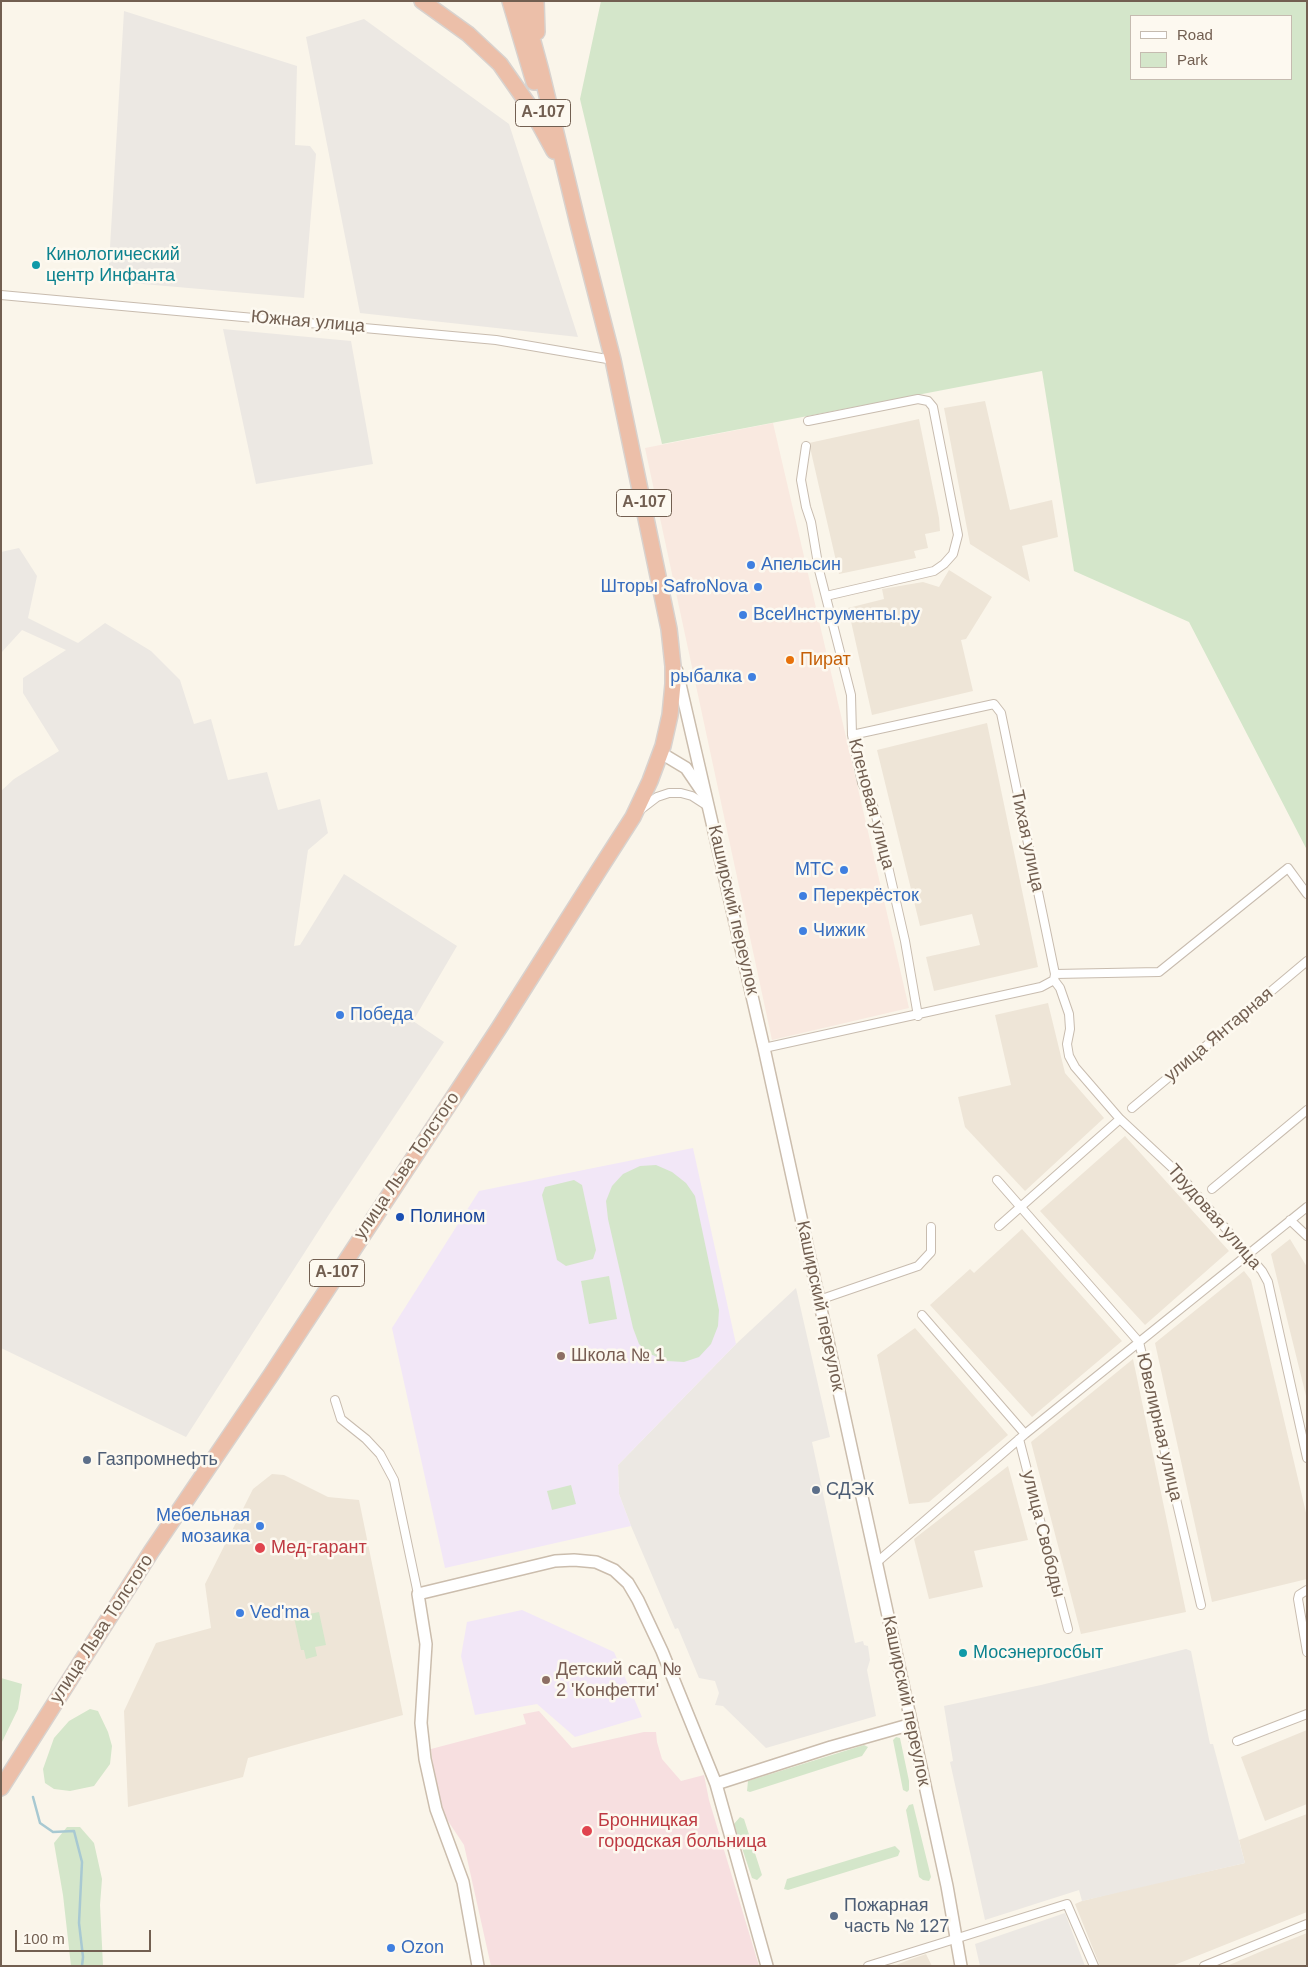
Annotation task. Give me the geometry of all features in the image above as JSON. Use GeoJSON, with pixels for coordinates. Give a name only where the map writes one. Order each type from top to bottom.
{"type":"FeatureCollection","features":[{"type":"Feature","properties":{"kind":"highway"},"geometry":{"type":"LineString","coordinates":[[422,1],[468,34],[500,64],[530,106],[557,158]]}},
{"type":"Feature","properties":{"kind":"highway","name":"А-107"},"geometry":{"type":"LineString","coordinates":[[510,1],[578,224]]}},
{"type":"Feature","properties":{"kind":"highway","name":"А-107"},"geometry":{"type":"LineString","coordinates":[[522,1],[613,360],[651,536],[672,647]]}},
{"type":"Feature","properties":{"kind":"highway"},"geometry":{"type":"LineString","coordinates":[[536,1],[541,71]]}},
{"type":"Feature","properties":{"kind":"highway","name":"улица Льва Толстого"},"geometry":{"type":"LineString","coordinates":[[1,1788],[151,1552],[271,1375],[499,1028],[632,817],[650,781],[661,753],[672,700],[672,647]]}},
{"type":"Feature","properties":{"kind":"main road","name":"Каширский переулок"},"geometry":{"type":"LineString","coordinates":[[672,647],[764,1048],[947,1886],[961,1966]]}},
{"type":"Feature","properties":{"kind":"main road"},"geometry":{"type":"LineString","coordinates":[[661,753],[686,768],[710,808]]}},
{"type":"Feature","properties":{"kind":"main road"},"geometry":{"type":"LineString","coordinates":[[478,1966],[462,1882],[436,1809],[425,1759],[422,1723],[426,1644],[418,1594],[555,1561],[586,1560],[605,1564],[628,1583],[662,1650],[716,1784],[767,1966]]}},
{"type":"Feature","properties":{"kind":"main road"},"geometry":{"type":"LineString","coordinates":[[716,1784],[831,1747],[912,1724]]}},
{"type":"Feature","properties":{"kind":"street","name":"Южная улица"},"geometry":{"type":"LineString","coordinates":[[1,294],[496,340],[613,360]]}},
{"type":"Feature","properties":{"kind":"street"},"geometry":{"type":"LineString","coordinates":[[808,421],[918,399],[928,401],[933,407],[958,535],[953,554],[934,571],[826,596]]}},
{"type":"Feature","properties":{"kind":"street","name":"Кленовая улица"},"geometry":{"type":"LineString","coordinates":[[806,446],[801,480],[811,522],[818,570],[851,695],[852,735],[862,783],[872,802],[879,827],[905,941],[918,1016]]}},
{"type":"Feature","properties":{"kind":"street","name":"Тихая улица"},"geometry":{"type":"LineString","coordinates":[[852,735],[994,704],[1001,713],[1055,977],[1069,1014],[1068,1050],[1075,1067]]}},
{"type":"Feature","properties":{"kind":"street"},"geometry":{"type":"LineString","coordinates":[[632,817],[644,806],[658,797],[669,793],[681,793],[692,796],[710,808]]}},
{"type":"Feature","properties":{"kind":"street"},"geometry":{"type":"LineString","coordinates":[[764,1048],[918,1016],[1041,987],[1055,977],[1159,972],[1288,868],[1307,894]]}},
{"type":"Feature","properties":{"kind":"street","name":"улица Янтарная"},"geometry":{"type":"LineString","coordinates":[[1132,1108],[1307,961]]}},
{"type":"Feature","properties":{"kind":"street","name":"Трудовая улица"},"geometry":{"type":"LineString","coordinates":[[1075,1067],[1120,1119],[1179,1174],[1262,1271],[1268,1282],[1307,1458]]}},
{"type":"Feature","properties":{"kind":"street"},"geometry":{"type":"LineString","coordinates":[[1212,1189],[1307,1110]]}},
{"type":"Feature","properties":{"kind":"street"},"geometry":{"type":"LineString","coordinates":[[1000,1226],[1120,1119]]}},
{"type":"Feature","properties":{"kind":"street","name":"Ювелирная улица"},"geometry":{"type":"LineString","coordinates":[[997,1180],[1139,1342],[1201,1605]]}},
{"type":"Feature","properties":{"kind":"street"},"geometry":{"type":"LineString","coordinates":[[876,1563],[1022,1436],[1307,1207]]}},
{"type":"Feature","properties":{"kind":"street"},"geometry":{"type":"LineString","coordinates":[[1290,1220],[1307,1236]]}},
{"type":"Feature","properties":{"kind":"street"},"geometry":{"type":"LineString","coordinates":[[819,1300],[918,1266],[931,1252],[932,1227]]}},
{"type":"Feature","properties":{"kind":"street","name":"улица Свободы"},"geometry":{"type":"LineString","coordinates":[[922,1315],[1022,1436],[1068,1629]]}},
{"type":"Feature","properties":{"kind":"street"},"geometry":{"type":"LineString","coordinates":[[335,1400],[341,1419],[366,1439],[380,1454],[394,1480],[418,1594]]}},
{"type":"Feature","properties":{"kind":"street"},"geometry":{"type":"LineString","coordinates":[[1307,1590],[1299,1595],[1298,1599],[1307,1652]]}},
{"type":"Feature","properties":{"kind":"street"},"geometry":{"type":"LineString","coordinates":[[1237,1741],[1307,1714]]}},
{"type":"Feature","properties":{"kind":"street"},"geometry":{"type":"LineString","coordinates":[[868,1966],[1067,1904],[1094,1966]]}},
{"type":"Feature","properties":{"kind":"street"},"geometry":{"type":"LineString","coordinates":[[1204,1966],[1307,1924]]}},
{"type":"Feature","properties":{"kind":"shaded area"},"geometry":{"type":"Polygon","coordinates":[[[124,11],[297,66],[295,145],[310,146],[316,154],[304,298],[108,281],[124,11]]]}},
{"type":"Feature","properties":{"kind":"shaded area"},"geometry":{"type":"Polygon","coordinates":[[[364,19],[509,124],[578,337],[360,313],[306,37],[364,19]]]}},
{"type":"Feature","properties":{"kind":"shaded area"},"geometry":{"type":"Polygon","coordinates":[[[223,329],[351,341],[373,464],[256,484],[223,329]]]}},
{"type":"Feature","properties":{"kind":"shaded area"},"geometry":{"type":"Polygon","coordinates":[[[985,401],[1010,510],[1052,500],[1058,537],[1022,546],[1030,582],[970,544],[944,408],[985,401]]]}},
{"type":"Feature","properties":{"kind":"shaded area"},"geometry":{"type":"Polygon","coordinates":[[[919,419],[940,531],[925,534],[928,548],[914,551],[916,558],[839,574],[809,443],[919,419]]]}},
{"type":"Feature","properties":{"kind":"shaded area"},"geometry":{"type":"Polygon","coordinates":[[[773,423],[909,1008],[772,1040],[645,448],[773,423]]]}},
{"type":"Feature","properties":{"kind":"shaded area"},"geometry":{"type":"Polygon","coordinates":[[[19,548],[37,576],[28,618],[78,643],[105,623],[151,651],[180,680],[194,724],[211,719],[228,780],[267,772],[278,810],[320,799],[328,833],[308,850],[294,946],[300,945],[344,874],[457,946],[413,1021],[444,1042],[330,1213],[186,1437],[1,1348],[1,791],[14,779],[59,751],[23,693],[23,678],[66,650],[22,630],[1,653],[1,552],[19,548]]]}},
{"type":"Feature","properties":{"kind":"shaded area"},"geometry":{"type":"Polygon","coordinates":[[[949,570],[992,597],[966,639],[961,640],[973,691],[872,715],[848,608],[884,599],[882,589],[923,582],[939,587],[949,570]]]}},
{"type":"Feature","properties":{"kind":"shaded area"},"geometry":{"type":"Polygon","coordinates":[[[987,723],[1038,967],[934,991],[926,957],[980,945],[972,914],[920,926],[877,750],[987,723]]]}},
{"type":"Feature","properties":{"kind":"shaded area"},"geometry":{"type":"Polygon","coordinates":[[[1048,1003],[1065,1073],[1104,1118],[1025,1191],[965,1127],[958,1097],[1011,1085],[995,1015],[1048,1003]]]}},
{"type":"Feature","properties":{"kind":"shaded area"},"geometry":{"type":"Polygon","coordinates":[[[1125,1136],[1229,1251],[1145,1325],[1040,1211],[1125,1136]]]}},
{"type":"Feature","properties":{"kind":"shaded area","name":"Школа № 1"},"geometry":{"type":"Polygon","coordinates":[[[693,1148],[736,1344],[618,1465],[619,1494],[631,1526],[445,1568],[392,1328],[479,1191],[693,1148]]]}},
{"type":"Feature","properties":{"kind":"shaded area"},"geometry":{"type":"Polygon","coordinates":[[[1022,1229],[1122,1341],[1032,1417],[930,1305],[970,1269],[974,1273],[1022,1229]]]}},
{"type":"Feature","properties":{"kind":"shaded area"},"geometry":{"type":"Polygon","coordinates":[[[1290,1239],[1307,1267],[1307,1400],[1271,1254],[1290,1239]]]}},
{"type":"Feature","properties":{"kind":"shaded area"},"geometry":{"type":"Polygon","coordinates":[[[1244,1271],[1251,1280],[1307,1517],[1307,1579],[1212,1602],[1155,1343],[1244,1271]]]}},
{"type":"Feature","properties":{"kind":"shaded area"},"geometry":{"type":"Polygon","coordinates":[[[796,1288],[830,1437],[812,1442],[855,1643],[863,1641],[864,1645],[868,1646],[870,1660],[867,1670],[876,1716],[766,1748],[723,1706],[715,1705],[719,1693],[715,1681],[699,1678],[678,1628],[675,1629],[631,1526],[619,1494],[618,1465],[736,1344],[796,1288]]]}},
{"type":"Feature","properties":{"kind":"shaded area"},"geometry":{"type":"Polygon","coordinates":[[[915,1328],[1008,1435],[929,1502],[909,1504],[877,1355],[915,1328]]]}},
{"type":"Feature","properties":{"kind":"shaded area"},"geometry":{"type":"Polygon","coordinates":[[[1133,1359],[1186,1612],[1081,1634],[1031,1442],[1133,1359]]]}},
{"type":"Feature","properties":{"kind":"shaded area"},"geometry":{"type":"Polygon","coordinates":[[[1008,1466],[1028,1540],[974,1551],[983,1587],[929,1599],[914,1539],[1008,1466]]]}},
{"type":"Feature","properties":{"kind":"shaded area"},"geometry":{"type":"Polygon","coordinates":[[[272,1474],[284,1475],[328,1497],[359,1500],[403,1715],[248,1758],[243,1777],[128,1807],[124,1711],[156,1643],[211,1628],[205,1584],[253,1489],[272,1474]]]}},
{"type":"Feature","properties":{"kind":"shaded area","name":"Детский сад № 2 'Конфетти'"},"geometry":{"type":"Polygon","coordinates":[[[522,1610],[614,1652],[642,1717],[575,1737],[537,1704],[475,1715],[461,1656],[467,1622],[522,1610]]]}},
{"type":"Feature","properties":{"kind":"shaded area"},"geometry":{"type":"Polygon","coordinates":[[[1186,1649],[1191,1651],[1210,1744],[1213,1744],[1245,1863],[1082,1901],[1079,1890],[985,1920],[950,1762],[953,1761],[944,1706],[1041,1685],[1186,1649]]]}},
{"type":"Feature","properties":{"kind":"shaded area","name":"Бронницкая городская больница"},"geometry":{"type":"Polygon","coordinates":[[[539,1711],[572,1748],[644,1732],[656,1732],[662,1759],[681,1781],[704,1775],[709,1800],[759,1966],[491,1966],[464,1845],[446,1818],[435,1783],[431,1749],[526,1724],[523,1714],[539,1711]]]}},
{"type":"Feature","properties":{"kind":"shaded area"},"geometry":{"type":"Polygon","coordinates":[[[1307,1730],[1307,1804],[1265,1821],[1241,1757],[1307,1730]]]}},
{"type":"Feature","properties":{"kind":"shaded area"},"geometry":{"type":"Polygon","coordinates":[[[1307,1814],[1307,1912],[1172,1966],[1100,1966],[1075,1904],[1125,1890],[1245,1863],[1239,1840],[1307,1814]]]}},
{"type":"Feature","properties":{"kind":"shaded area"},"geometry":{"type":"Polygon","coordinates":[[[1065,1913],[1085,1966],[980,1966],[975,1944],[1065,1913]]]}},
{"type":"Feature","properties":{"kind":"shaded area"},"geometry":{"type":"Polygon","coordinates":[[[1307,1933],[1307,1966],[1227,1966],[1262,1951],[1307,1933]]]}},
{"type":"Feature","properties":{"kind":"shaded area"},"geometry":{"type":"Polygon","coordinates":[[[926,1954],[932,1966],[894,1966],[906,1961],[926,1954]]]}},
{"type":"Feature","properties":{"kind":"green space"},"geometry":{"type":"Polygon","coordinates":[[[601,1],[1307,1],[1307,850],[1189,622],[1074,571],[1042,371],[662,444],[580,99],[601,1]]]}},
{"type":"Feature","properties":{"kind":"green space"},"geometry":{"type":"Polygon","coordinates":[[[656,1165],[672,1172],[686,1183],[695,1196],[719,1310],[718,1326],[711,1344],[699,1357],[684,1362],[667,1361],[650,1354],[639,1344],[633,1328],[608,1219],[606,1201],[612,1186],[623,1174],[640,1166],[656,1165]]]}},
{"type":"Feature","properties":{"kind":"green space"},"geometry":{"type":"Polygon","coordinates":[[[574,1180],[582,1185],[596,1250],[593,1259],[566,1266],[557,1260],[542,1195],[545,1187],[574,1180]]]}},
{"type":"Feature","properties":{"kind":"green space"},"geometry":{"type":"Polygon","coordinates":[[[609,1276],[617,1319],[589,1324],[581,1281],[609,1276]]]}},
{"type":"Feature","properties":{"kind":"green space"},"geometry":{"type":"Polygon","coordinates":[[[571,1485],[576,1504],[552,1510],[547,1491],[571,1485]]]}},
{"type":"Feature","properties":{"kind":"green space"},"geometry":{"type":"Polygon","coordinates":[[[319,1612],[326,1645],[315,1647],[317,1656],[306,1659],[304,1650],[301,1650],[294,1617],[319,1612]]]}},
{"type":"Feature","properties":{"kind":"green space"},"geometry":{"type":"Polygon","coordinates":[[[1,1678],[22,1684],[18,1709],[1,1744],[1,1678]]]}},
{"type":"Feature","properties":{"kind":"green space"},"geometry":{"type":"Polygon","coordinates":[[[90,1709],[98,1711],[108,1732],[112,1746],[110,1764],[94,1786],[70,1791],[54,1789],[45,1783],[43,1769],[54,1738],[69,1721],[90,1709]]]}},
{"type":"Feature","properties":{"kind":"green space"},"geometry":{"type":"Polygon","coordinates":[[[896,1737],[900,1738],[909,1781],[909,1790],[907,1792],[903,1790],[893,1740],[896,1737]]]}},
{"type":"Feature","properties":{"kind":"green space"},"geometry":{"type":"Polygon","coordinates":[[[864,1745],[868,1747],[862,1756],[750,1792],[747,1791],[748,1781],[864,1745]]]}},
{"type":"Feature","properties":{"kind":"green space"},"geometry":{"type":"Polygon","coordinates":[[[913,1804],[931,1877],[929,1881],[919,1877],[906,1810],[909,1805],[913,1804]]]}},
{"type":"Feature","properties":{"kind":"green space"},"geometry":{"type":"Polygon","coordinates":[[[740,1817],[744,1819],[762,1875],[757,1880],[752,1878],[734,1824],[740,1817]]]}},
{"type":"Feature","properties":{"kind":"green space"},"geometry":{"type":"Polygon","coordinates":[[[67,1827],[80,1827],[94,1843],[102,1879],[100,1905],[103,1966],[71,1966],[63,1895],[54,1843],[67,1827]]]}},
{"type":"Feature","properties":{"kind":"green space"},"geometry":{"type":"Polygon","coordinates":[[[895,1846],[900,1851],[898,1856],[788,1890],[784,1889],[787,1879],[895,1846]]]}},
{"type":"Feature","properties":{"kind":"waterway"},"geometry":{"type":"LineString","coordinates":[[33,1797],[40,1823],[53,1832],[74,1831],[82,1862],[79,1923],[83,1957],[82,1966]]}},
{"type":"Feature","properties":{"kind":"place","name":"Кинологический центр Инфанта"},"geometry":{"type":"Point","coordinates":[36,265]}},
{"type":"Feature","properties":{"kind":"place","name":"Апельсин"},"geometry":{"type":"Point","coordinates":[751,565]}},
{"type":"Feature","properties":{"kind":"place","name":"Шторы SafroNova"},"geometry":{"type":"Point","coordinates":[758,587]}},
{"type":"Feature","properties":{"kind":"place","name":"ВсеИнструменты.ру"},"geometry":{"type":"Point","coordinates":[743,615]}},
{"type":"Feature","properties":{"kind":"place","name":"Пират"},"geometry":{"type":"Point","coordinates":[790,660]}},
{"type":"Feature","properties":{"kind":"place","name":"рыбалка"},"geometry":{"type":"Point","coordinates":[752,677]}},
{"type":"Feature","properties":{"kind":"place","name":"МТС"},"geometry":{"type":"Point","coordinates":[844,870]}},
{"type":"Feature","properties":{"kind":"place","name":"Перекрёсток"},"geometry":{"type":"Point","coordinates":[803,896]}},
{"type":"Feature","properties":{"kind":"place","name":"Чижик"},"geometry":{"type":"Point","coordinates":[803,931]}},
{"type":"Feature","properties":{"kind":"place","name":"Победа"},"geometry":{"type":"Point","coordinates":[340,1015]}},
{"type":"Feature","properties":{"kind":"place","name":"Полином"},"geometry":{"type":"Point","coordinates":[400,1217]}},
{"type":"Feature","properties":{"kind":"place","name":"Школа № 1"},"geometry":{"type":"Point","coordinates":[561,1356]}},
{"type":"Feature","properties":{"kind":"place","name":"Газпромнефть"},"geometry":{"type":"Point","coordinates":[87,1460]}},
{"type":"Feature","properties":{"kind":"place","name":"СДЭК"},"geometry":{"type":"Point","coordinates":[816,1490]}},
{"type":"Feature","properties":{"kind":"place","name":"Мебельная мозаика"},"geometry":{"type":"Point","coordinates":[260,1526]}},
{"type":"Feature","properties":{"kind":"place","name":"Мед-гарант"},"geometry":{"type":"Point","coordinates":[260,1548]}},
{"type":"Feature","properties":{"kind":"place","name":"Ved'ma"},"geometry":{"type":"Point","coordinates":[240,1613]}},
{"type":"Feature","properties":{"kind":"place","name":"Мосэнергосбыт"},"geometry":{"type":"Point","coordinates":[963,1653]}},
{"type":"Feature","properties":{"kind":"place","name":"Детский сад № 2 'Конфетти'"},"geometry":{"type":"Point","coordinates":[546,1680]}},
{"type":"Feature","properties":{"kind":"place","name":"Бронницкая городская больница"},"geometry":{"type":"Point","coordinates":[587,1831]}},
{"type":"Feature","properties":{"kind":"place","name":"Пожарная часть № 127"},"geometry":{"type":"Point","coordinates":[834,1916]}},
{"type":"Feature","properties":{"kind":"place","name":"Ozon"},"geometry":{"type":"Point","coordinates":[391,1948]}}]}
